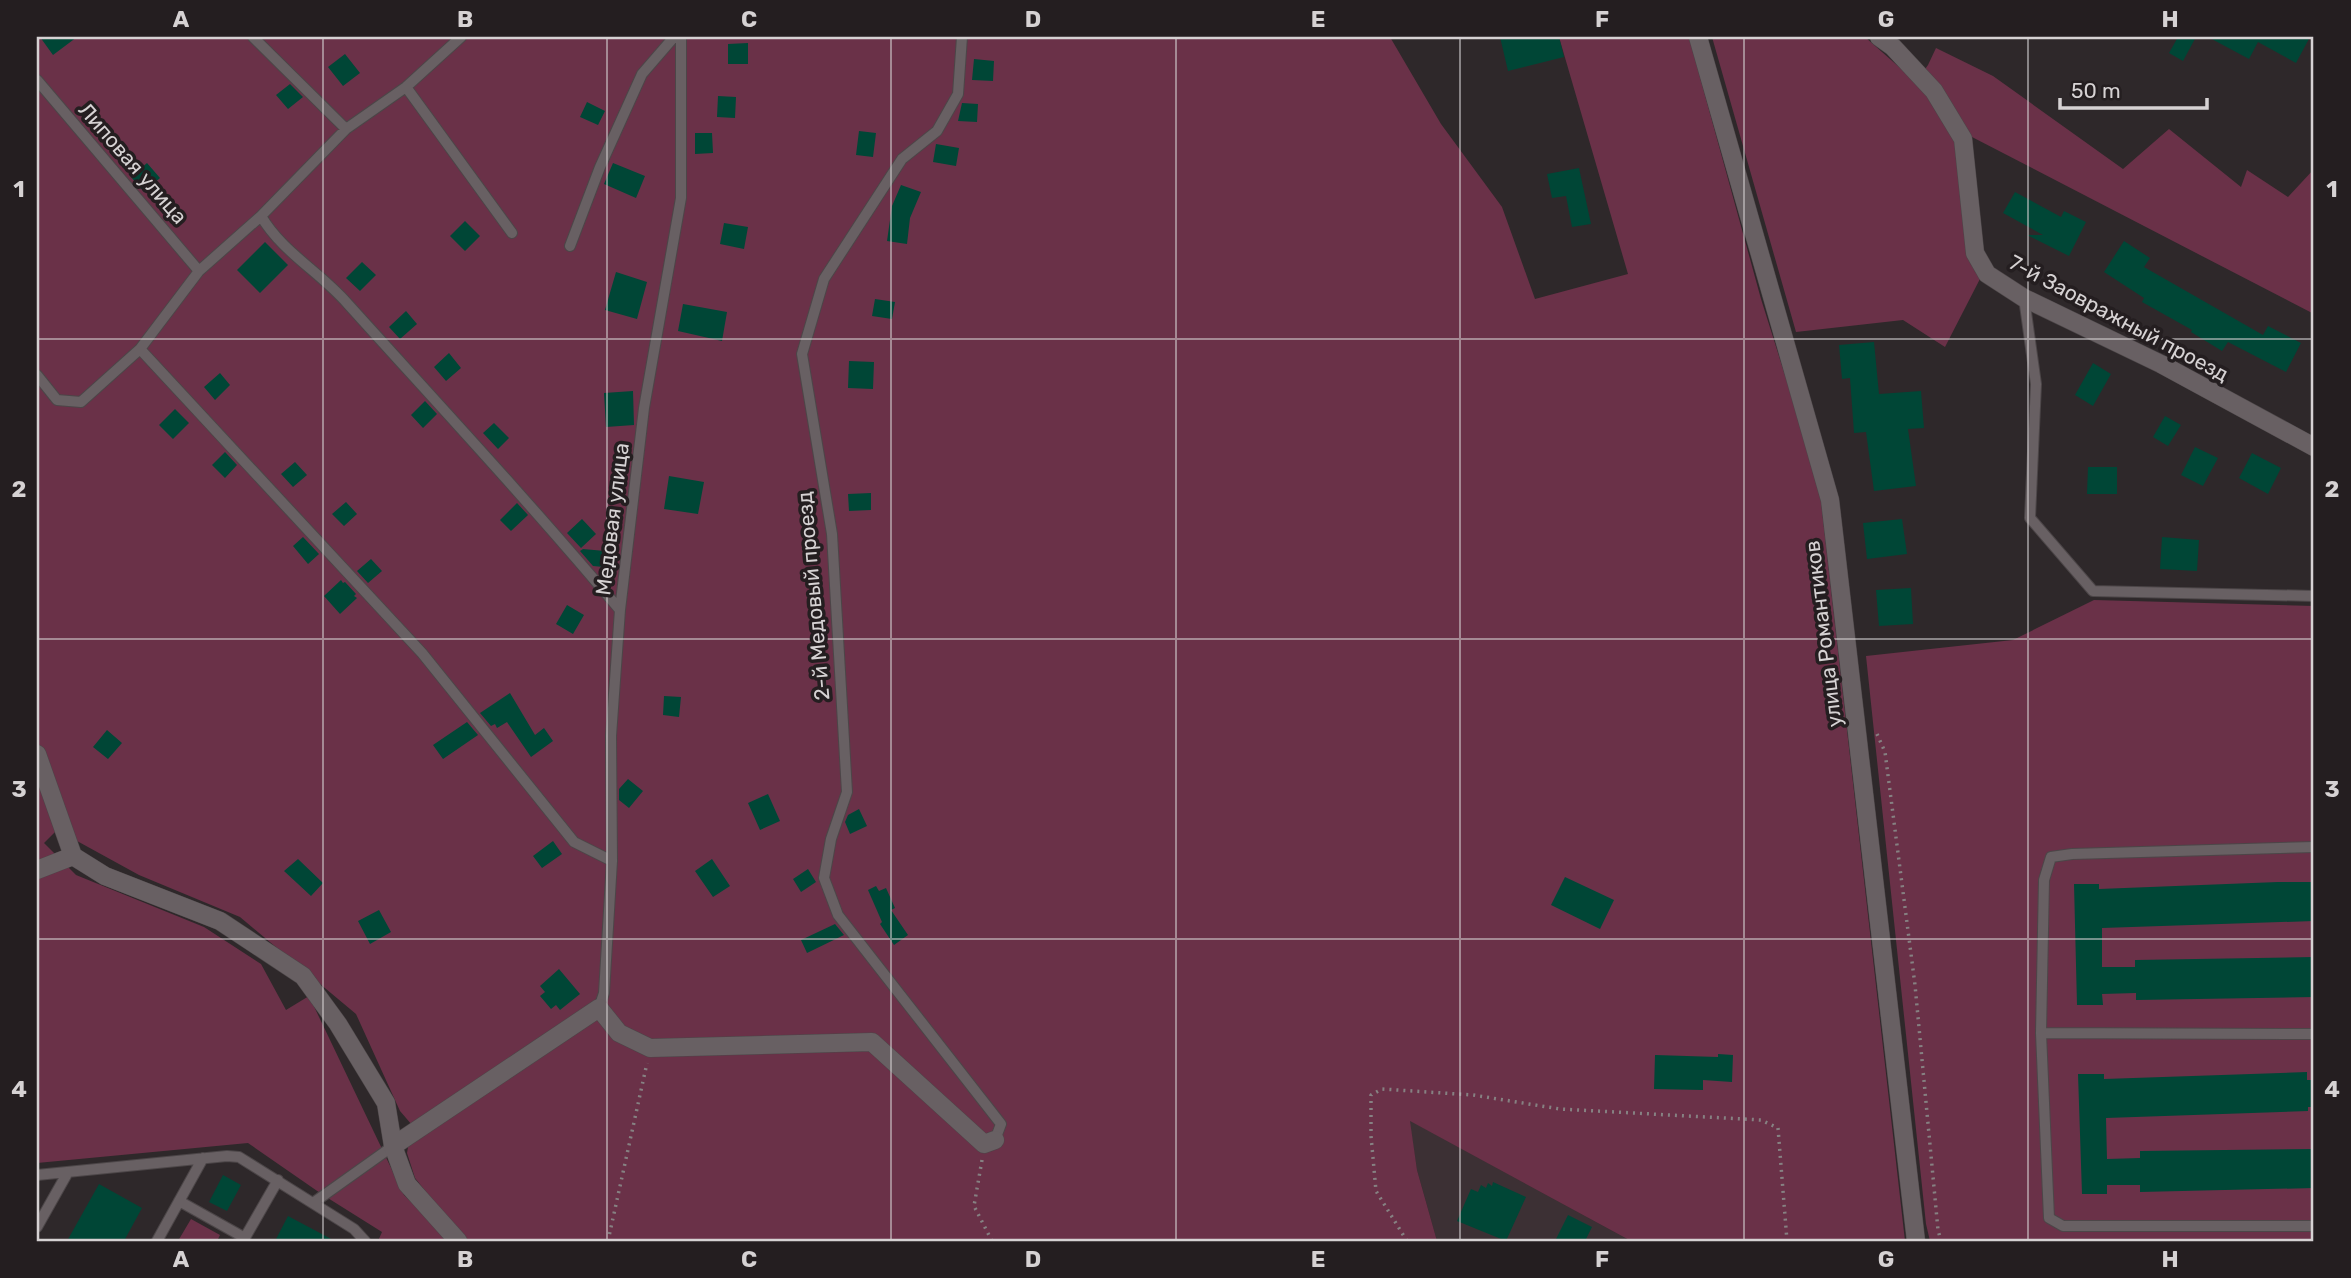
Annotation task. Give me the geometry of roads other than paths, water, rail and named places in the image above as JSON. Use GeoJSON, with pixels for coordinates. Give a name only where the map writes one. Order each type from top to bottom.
{"type":"FeatureCollection","features":[{"type":"Feature","properties":{"kind":"street","name":"улица Романтиков"},"geometry":{"type":"LineString","coordinates":[[1698,37],[1830,500],[1916,1241]]}},
{"type":"Feature","properties":{"kind":"street","name":"7-й Заовражный проезд"},"geometry":{"type":"LineString","coordinates":[[1879,37],[1893,47],[1934,91],[1964,139],[1975,253],[1987,274],[2024,298],[2161,364],[2314,447]]}},
{"type":"Feature","properties":{"kind":"street"},"geometry":{"type":"LineString","coordinates":[[37,754],[73,856],[105,876],[220,921],[303,976],[338,1024],[386,1103],[393,1146],[407,1184],[458,1241]]}},
{"type":"Feature","properties":{"kind":"street"},"geometry":{"type":"LineString","coordinates":[[37,870],[73,856]]}},
{"type":"Feature","properties":{"kind":"street"},"geometry":{"type":"LineString","coordinates":[[393,1146],[598,1008],[619,1033],[650,1048],[872,1042],[990,1142]]}},
{"type":"Feature","properties":{"kind":"lane"},"geometry":{"type":"LineString","coordinates":[[253,37],[346,129]]}},
{"type":"Feature","properties":{"kind":"lane"},"geometry":{"type":"LineString","coordinates":[[37,375],[57,400],[81,402],[140,349],[199,271],[261,216],[346,129],[406,87],[461,37]]}},
{"type":"Feature","properties":{"kind":"lane"},"geometry":{"type":"LineString","coordinates":[[570,246],[600,167],[642,74],[674,37]]}},
{"type":"Feature","properties":{"kind":"lane","name":"Медовая улица"},"geometry":{"type":"LineString","coordinates":[[598,1008],[604,993],[612,861],[611,736],[620,610],[644,408],[681,198],[681,37]]}},
{"type":"Feature","properties":{"kind":"lane","name":"2-й Медовый проезд"},"geometry":{"type":"LineString","coordinates":[[961,37],[958,94],[937,131],[902,159],[824,279],[802,354],[832,534],[847,792],[831,839],[824,878],[838,915],[1000,1124],[990,1142]]}},
{"type":"Feature","properties":{"kind":"lane","name":"Липовая улица"},"geometry":{"type":"LineString","coordinates":[[37,80],[199,271]]}},
{"type":"Feature","properties":{"kind":"lane"},"geometry":{"type":"LineString","coordinates":[[406,87],[512,233]]}},
{"type":"Feature","properties":{"kind":"lane"},"geometry":{"type":"LineString","coordinates":[[261,216],[271,234],[340,295],[620,610]]}},
{"type":"Feature","properties":{"kind":"lane"},"geometry":{"type":"LineString","coordinates":[[2024,298],[2036,384],[2030,518],[2094,591],[2314,596]]}},
{"type":"Feature","properties":{"kind":"lane"},"geometry":{"type":"LineString","coordinates":[[140,349],[422,653],[574,842],[612,861]]}},
{"type":"Feature","properties":{"kind":"lane"},"geometry":{"type":"LineString","coordinates":[[2314,847],[2051,857],[2044,880],[2041,1032],[2049,1218],[2063,1226],[2314,1226]]}},
{"type":"Feature","properties":{"kind":"lane"},"geometry":{"type":"LineString","coordinates":[[2041,1032],[2314,1034]]}},
{"type":"Feature","properties":{"kind":"lane"},"geometry":{"type":"LineString","coordinates":[[313,1203],[393,1146]]}},
{"type":"Feature","properties":{"kind":"lane"},"geometry":{"type":"LineString","coordinates":[[37,1175],[203,1158],[239,1157],[354,1229],[365,1241]]}},
{"type":"Feature","properties":{"kind":"lane"},"geometry":{"type":"LineString","coordinates":[[156,1241],[203,1158]]}},
{"type":"Feature","properties":{"kind":"lane"},"geometry":{"type":"LineString","coordinates":[[37,1227],[68,1172]]}},
{"type":"Feature","properties":{"kind":"lane"},"geometry":{"type":"LineString","coordinates":[[179,1201],[244,1239],[278,1180]]}}]}
